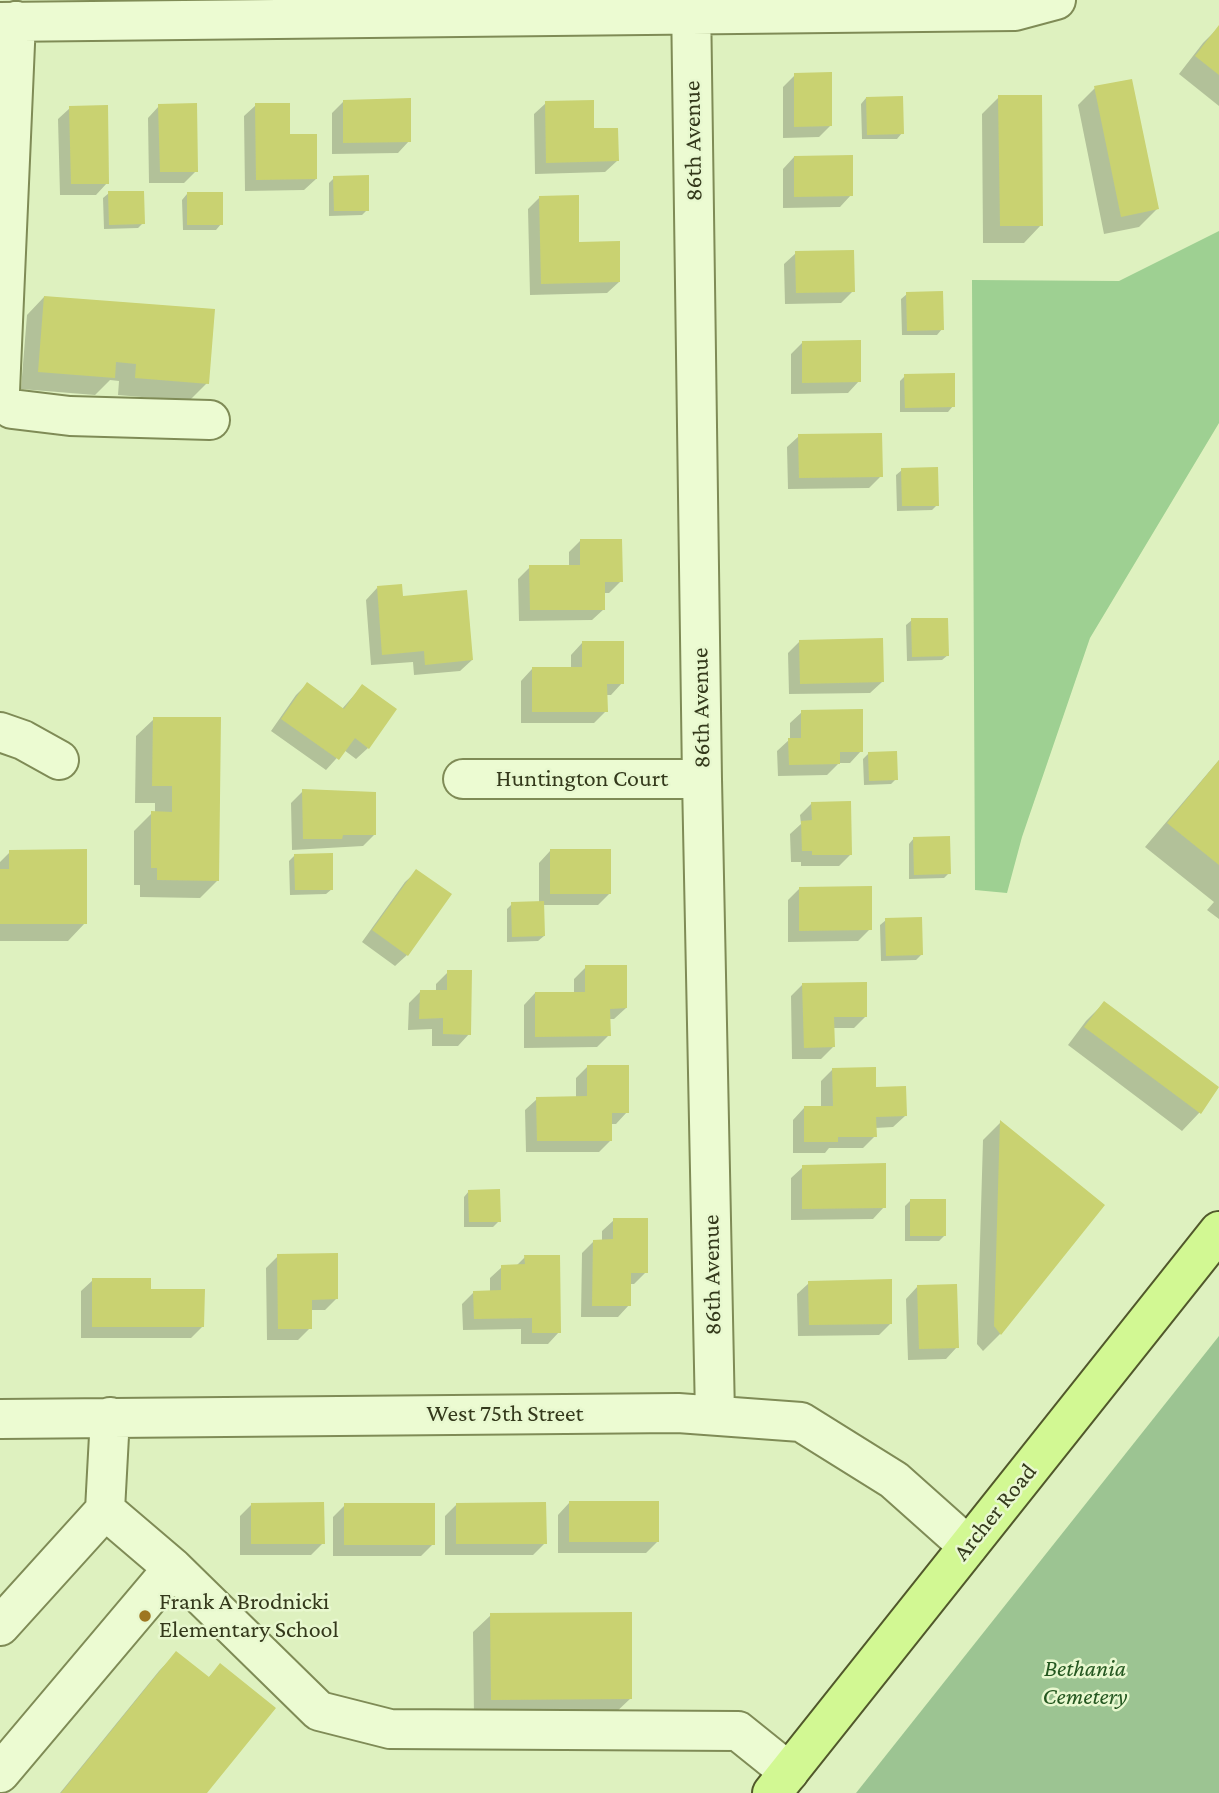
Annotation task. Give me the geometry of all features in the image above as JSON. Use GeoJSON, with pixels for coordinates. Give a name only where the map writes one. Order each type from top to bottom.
{"type":"FeatureCollection","features":[{"type":"Feature","properties":{"kind":"main road","name":"Archer Road"},"geometry":{"type":"LineString","coordinates":[[780,1782],[1219,1231]]}},
{"type":"Feature","properties":{"kind":"street"},"geometry":{"type":"LineString","coordinates":[[0,391],[8,22],[691,7],[1015,11],[1056,0]]}},
{"type":"Feature","properties":{"kind":"street","name":"86th Avenue"},"geometry":{"type":"LineString","coordinates":[[691,7],[702,779],[715,1415]]}},
{"type":"Feature","properties":{"kind":"street"},"geometry":{"type":"LineString","coordinates":[[0,402],[12,410],[70,416],[210,420]]}},
{"type":"Feature","properties":{"kind":"street"},"geometry":{"type":"LineString","coordinates":[[0,732],[23,740],[59,760]]}},
{"type":"Feature","properties":{"kind":"street","name":"Huntington Court"},"geometry":{"type":"LineString","coordinates":[[463,779],[702,779]]}},
{"type":"Feature","properties":{"kind":"street","name":"West 75th Street"},"geometry":{"type":"LineString","coordinates":[[0,1419],[678,1413],[801,1422],[894,1480],[968,1546]]}},
{"type":"Feature","properties":{"kind":"street"},"geometry":{"type":"LineString","coordinates":[[0,1626],[105,1510],[110,1417]]}},
{"type":"Feature","properties":{"kind":"street"},"geometry":{"type":"LineString","coordinates":[[105,1510],[173,1568],[319,1711],[390,1729],[738,1731],[780,1782]]}},
{"type":"Feature","properties":{"kind":"street"},"geometry":{"type":"LineString","coordinates":[[0,1773],[173,1568]]}},
{"type":"Feature","properties":{"kind":"green space"},"geometry":{"type":"Polygon","coordinates":[[[1219,231],[1219,423],[1090,638],[1022,837],[1007,893],[975,890],[972,280],[1119,281],[1219,231]]]}},
{"type":"Feature","properties":{"kind":"green space","name":"Bethania Cemetery"},"geometry":{"type":"Polygon","coordinates":[[[1219,1336],[1219,1793],[856,1793],[1219,1336]]]}},
{"type":"Feature","properties":{"kind":"building"},"geometry":{"type":"Polygon","coordinates":[[[1219,25],[1219,75],[1195,56],[1219,25]]]}},
{"type":"Feature","properties":{"kind":"building"},"geometry":{"type":"Polygon","coordinates":[[[832,72],[832,126],[794,127],[794,73],[832,72]]]}},
{"type":"Feature","properties":{"kind":"building"},"geometry":{"type":"Polygon","coordinates":[[[1132,79],[1159,209],[1121,217],[1094,86],[1132,79]]]}},
{"type":"Feature","properties":{"kind":"building"},"geometry":{"type":"Polygon","coordinates":[[[998,95],[1042,95],[1043,226],[1000,226],[998,95]]]}},
{"type":"Feature","properties":{"kind":"building"},"geometry":{"type":"Polygon","coordinates":[[[903,96],[904,134],[867,135],[866,97],[903,96]]]}},
{"type":"Feature","properties":{"kind":"building"},"geometry":{"type":"Polygon","coordinates":[[[411,98],[411,142],[343,143],[343,100],[411,98]]]}},
{"type":"Feature","properties":{"kind":"building"},"geometry":{"type":"Polygon","coordinates":[[[594,100],[594,128],[618,128],[619,161],[546,163],[545,101],[594,100]]]}},
{"type":"Feature","properties":{"kind":"building"},"geometry":{"type":"Polygon","coordinates":[[[197,103],[198,172],[160,172],[158,104],[197,103]]]}},
{"type":"Feature","properties":{"kind":"building"},"geometry":{"type":"Polygon","coordinates":[[[255,103],[290,103],[290,134],[317,134],[317,179],[256,180],[255,103]]]}},
{"type":"Feature","properties":{"kind":"building"},"geometry":{"type":"Polygon","coordinates":[[[108,105],[109,184],[71,184],[69,106],[108,105]]]}},
{"type":"Feature","properties":{"kind":"building"},"geometry":{"type":"Polygon","coordinates":[[[853,155],[853,196],[794,197],[794,156],[853,155]]]}},
{"type":"Feature","properties":{"kind":"building"},"geometry":{"type":"Polygon","coordinates":[[[369,175],[369,211],[334,211],[333,176],[369,175]]]}},
{"type":"Feature","properties":{"kind":"building"},"geometry":{"type":"Polygon","coordinates":[[[108,191],[144,191],[145,224],[109,225],[108,191]]]}},
{"type":"Feature","properties":{"kind":"building"},"geometry":{"type":"Polygon","coordinates":[[[187,192],[223,192],[223,225],[187,225],[187,192]]]}},
{"type":"Feature","properties":{"kind":"building"},"geometry":{"type":"Polygon","coordinates":[[[579,195],[579,242],[620,241],[620,282],[541,284],[539,196],[579,195]]]}},
{"type":"Feature","properties":{"kind":"building"},"geometry":{"type":"Polygon","coordinates":[[[854,250],[855,292],[796,293],[795,251],[854,250]]]}},
{"type":"Feature","properties":{"kind":"building"},"geometry":{"type":"Polygon","coordinates":[[[943,291],[944,330],[907,331],[906,292],[943,291]]]}},
{"type":"Feature","properties":{"kind":"building"},"geometry":{"type":"Polygon","coordinates":[[[44,296],[215,309],[209,384],[135,378],[136,364],[116,362],[115,378],[38,372],[44,296]]]}},
{"type":"Feature","properties":{"kind":"building"},"geometry":{"type":"Polygon","coordinates":[[[861,340],[861,382],[802,383],[802,341],[861,340]]]}},
{"type":"Feature","properties":{"kind":"building"},"geometry":{"type":"Polygon","coordinates":[[[955,373],[955,407],[905,408],[904,374],[955,373]]]}},
{"type":"Feature","properties":{"kind":"building"},"geometry":{"type":"Polygon","coordinates":[[[882,433],[883,477],[799,478],[798,434],[882,433]]]}},
{"type":"Feature","properties":{"kind":"building"},"geometry":{"type":"Polygon","coordinates":[[[938,467],[939,506],[902,506],[901,468],[938,467]]]}},
{"type":"Feature","properties":{"kind":"building"},"geometry":{"type":"Polygon","coordinates":[[[580,539],[622,539],[623,582],[605,582],[605,610],[530,610],[529,565],[580,565],[580,539]]]}},
{"type":"Feature","properties":{"kind":"building"},"geometry":{"type":"Polygon","coordinates":[[[402,584],[403,596],[467,590],[473,660],[425,665],[424,651],[382,655],[377,586],[402,584]]]}},
{"type":"Feature","properties":{"kind":"building"},"geometry":{"type":"Polygon","coordinates":[[[911,618],[948,618],[949,656],[912,657],[911,618]]]}},
{"type":"Feature","properties":{"kind":"building"},"geometry":{"type":"Polygon","coordinates":[[[883,638],[884,682],[800,684],[799,640],[883,638]]]}},
{"type":"Feature","properties":{"kind":"building"},"geometry":{"type":"Polygon","coordinates":[[[582,641],[624,641],[624,684],[607,684],[608,712],[532,712],[532,667],[582,667],[582,641]]]}},
{"type":"Feature","properties":{"kind":"building"},"geometry":{"type":"Polygon","coordinates":[[[307,682],[344,709],[362,684],[397,709],[369,749],[355,738],[339,760],[281,719],[307,682]]]}},
{"type":"Feature","properties":{"kind":"building"},"geometry":{"type":"Polygon","coordinates":[[[863,709],[863,752],[840,752],[840,764],[789,765],[788,738],[801,738],[801,710],[863,709]]]}},
{"type":"Feature","properties":{"kind":"building"},"geometry":{"type":"Polygon","coordinates":[[[153,717],[221,717],[219,881],[157,880],[157,868],[151,868],[151,811],[172,812],[172,786],[152,786],[153,717]]]}},
{"type":"Feature","properties":{"kind":"building"},"geometry":{"type":"Polygon","coordinates":[[[897,751],[898,780],[869,781],[868,752],[897,751]]]}},
{"type":"Feature","properties":{"kind":"building"},"geometry":{"type":"Polygon","coordinates":[[[1219,760],[1219,865],[1167,823],[1219,760]]]}},
{"type":"Feature","properties":{"kind":"building"},"geometry":{"type":"Polygon","coordinates":[[[302,789],[376,792],[376,835],[343,835],[342,839],[303,839],[302,789]]]}},
{"type":"Feature","properties":{"kind":"building"},"geometry":{"type":"Polygon","coordinates":[[[851,801],[852,855],[812,855],[812,851],[802,851],[801,821],[812,820],[811,802],[851,801]]]}},
{"type":"Feature","properties":{"kind":"building"},"geometry":{"type":"Polygon","coordinates":[[[950,836],[951,874],[914,875],[913,837],[950,836]]]}},
{"type":"Feature","properties":{"kind":"building"},"geometry":{"type":"Polygon","coordinates":[[[87,849],[87,924],[0,924],[0,869],[9,869],[9,850],[87,849]]]}},
{"type":"Feature","properties":{"kind":"building"},"geometry":{"type":"Polygon","coordinates":[[[550,849],[611,849],[611,894],[550,894],[550,849]]]}},
{"type":"Feature","properties":{"kind":"building"},"geometry":{"type":"Polygon","coordinates":[[[333,853],[333,890],[295,890],[294,854],[333,853]]]}},
{"type":"Feature","properties":{"kind":"building"},"geometry":{"type":"Polygon","coordinates":[[[416,869],[452,894],[408,956],[372,930],[416,869]]]}},
{"type":"Feature","properties":{"kind":"building"},"geometry":{"type":"Polygon","coordinates":[[[872,886],[872,930],[799,931],[799,887],[872,886]]]}},
{"type":"Feature","properties":{"kind":"building"},"geometry":{"type":"Polygon","coordinates":[[[544,901],[545,936],[512,937],[511,902],[544,901]]]}},
{"type":"Feature","properties":{"kind":"building"},"geometry":{"type":"Polygon","coordinates":[[[922,917],[923,955],[886,956],[885,918],[922,917]]]}},
{"type":"Feature","properties":{"kind":"building"},"geometry":{"type":"Polygon","coordinates":[[[585,965],[627,965],[627,1008],[610,1009],[611,1036],[535,1037],[535,992],[585,992],[585,965]]]}},
{"type":"Feature","properties":{"kind":"building"},"geometry":{"type":"Polygon","coordinates":[[[447,970],[472,970],[471,1035],[443,1034],[443,1018],[419,1019],[420,990],[447,990],[447,970]]]}},
{"type":"Feature","properties":{"kind":"building"},"geometry":{"type":"Polygon","coordinates":[[[867,982],[867,1017],[834,1017],[835,1047],[804,1048],[802,983],[867,982]]]}},
{"type":"Feature","properties":{"kind":"building"},"geometry":{"type":"Polygon","coordinates":[[[1104,1001],[1219,1087],[1201,1114],[1084,1027],[1104,1001]]]}},
{"type":"Feature","properties":{"kind":"building"},"geometry":{"type":"Polygon","coordinates":[[[587,1065],[629,1065],[629,1113],[612,1113],[612,1141],[537,1141],[536,1097],[587,1096],[587,1065]]]}},
{"type":"Feature","properties":{"kind":"building"},"geometry":{"type":"Polygon","coordinates":[[[876,1067],[876,1087],[906,1086],[907,1116],[876,1117],[877,1137],[838,1137],[838,1142],[804,1142],[804,1106],[833,1106],[832,1068],[876,1067]]]}},
{"type":"Feature","properties":{"kind":"building"},"geometry":{"type":"Polygon","coordinates":[[[1000,1120],[1105,1205],[1001,1335],[994,1326],[1000,1120]]]}},
{"type":"Feature","properties":{"kind":"building"},"geometry":{"type":"Polygon","coordinates":[[[886,1163],[886,1208],[802,1209],[802,1165],[886,1163]]]}},
{"type":"Feature","properties":{"kind":"building"},"geometry":{"type":"Polygon","coordinates":[[[500,1189],[501,1222],[469,1222],[468,1190],[500,1189]]]}},
{"type":"Feature","properties":{"kind":"building"},"geometry":{"type":"Polygon","coordinates":[[[910,1199],[946,1199],[946,1236],[910,1236],[910,1199]]]}},
{"type":"Feature","properties":{"kind":"building"},"geometry":{"type":"Polygon","coordinates":[[[613,1218],[648,1218],[648,1273],[631,1273],[631,1306],[592,1306],[593,1240],[613,1239],[613,1218]]]}},
{"type":"Feature","properties":{"kind":"building"},"geometry":{"type":"Polygon","coordinates":[[[338,1253],[338,1299],[312,1300],[312,1329],[278,1329],[277,1254],[338,1253]]]}},
{"type":"Feature","properties":{"kind":"building"},"geometry":{"type":"Polygon","coordinates":[[[524,1255],[560,1255],[561,1333],[532,1333],[532,1318],[474,1319],[473,1291],[501,1290],[501,1265],[525,1264],[524,1255]]]}},
{"type":"Feature","properties":{"kind":"building"},"geometry":{"type":"Polygon","coordinates":[[[92,1278],[151,1278],[151,1289],[205,1289],[204,1327],[92,1327],[92,1278]]]}},
{"type":"Feature","properties":{"kind":"building"},"geometry":{"type":"Polygon","coordinates":[[[892,1279],[892,1324],[809,1325],[808,1281],[892,1279]]]}},
{"type":"Feature","properties":{"kind":"building"},"geometry":{"type":"Polygon","coordinates":[[[957,1284],[959,1348],[919,1349],[917,1285],[957,1284]]]}},
{"type":"Feature","properties":{"kind":"building"},"geometry":{"type":"Polygon","coordinates":[[[569,1501],[659,1501],[659,1542],[569,1542],[569,1501]]]}},
{"type":"Feature","properties":{"kind":"building"},"geometry":{"type":"Polygon","coordinates":[[[324,1502],[325,1544],[251,1544],[251,1503],[324,1502]]]}},
{"type":"Feature","properties":{"kind":"building"},"geometry":{"type":"Polygon","coordinates":[[[546,1502],[547,1544],[456,1544],[456,1503],[546,1502]]]}},
{"type":"Feature","properties":{"kind":"building"},"geometry":{"type":"Polygon","coordinates":[[[344,1503],[435,1503],[435,1545],[344,1545],[344,1503]]]}},
{"type":"Feature","properties":{"kind":"building"},"geometry":{"type":"Polygon","coordinates":[[[632,1612],[632,1699],[491,1700],[490,1613],[632,1612]]]}},
{"type":"Feature","properties":{"kind":"building"},"geometry":{"type":"Polygon","coordinates":[[[176,1651],[209,1677],[220,1663],[276,1708],[207,1793],[61,1793],[176,1651]]]}},
{"type":"Feature","properties":{"kind":"place","name":"Frank A Brodnicki Elementary School"},"geometry":{"type":"Point","coordinates":[145,1616]}}]}
